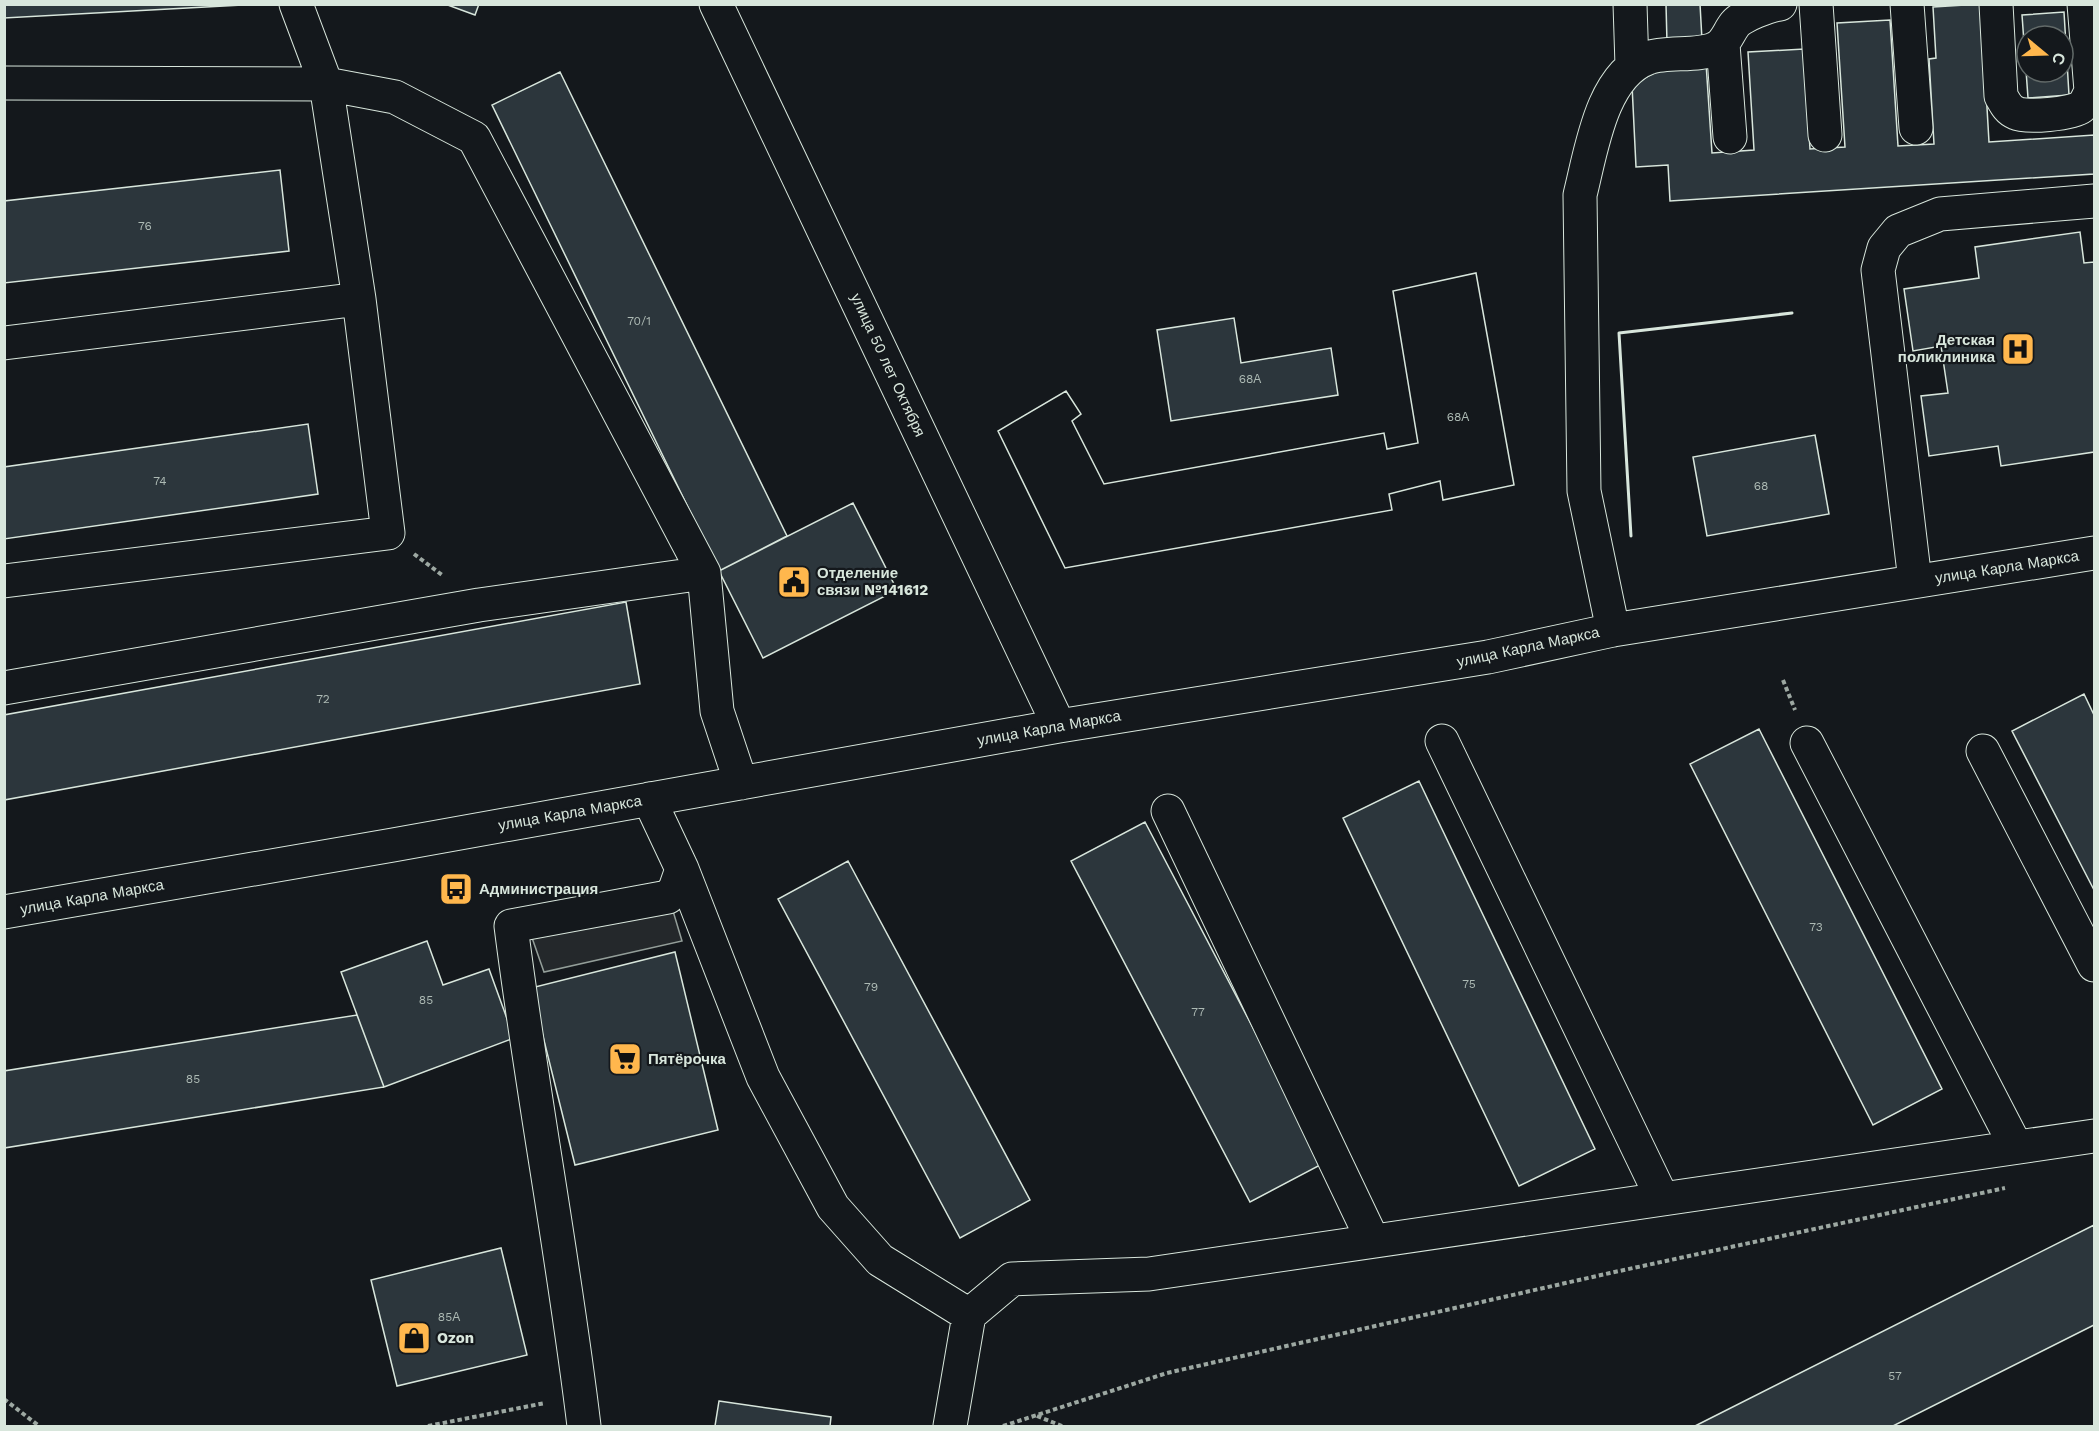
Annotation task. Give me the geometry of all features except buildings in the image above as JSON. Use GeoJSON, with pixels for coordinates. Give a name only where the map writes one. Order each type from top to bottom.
{"type":"FeatureCollection","features":[{"type":"Feature","properties":{"kind":"street"},"geometry":{"type":"LineString","coordinates":[[4,580],[388,533],[359,299],[326,84],[296,4]]}},
{"type":"Feature","properties":{"kind":"street","name":"улица 50 лет Октября"},"geometry":{"type":"LineString","coordinates":[[717,4],[1059,726]]}},
{"type":"Feature","properties":{"kind":"street"},"geometry":{"type":"LineString","coordinates":[[1630,4],[1632,66]]}},
{"type":"Feature","properties":{"kind":"street"},"geometry":{"type":"LineString","coordinates":[[1613,630],[1584,491],[1580,195],[1602,114],[1614,85],[1632,66],[1649,57],[1713,50],[1723,44],[1737,21],[1772,5],[1780,4]]}},
{"type":"Feature","properties":{"kind":"street"},"geometry":{"type":"LineString","coordinates":[[1816,4],[1825,135]]}},
{"type":"Feature","properties":{"kind":"street"},"geometry":{"type":"LineString","coordinates":[[1907,4],[1916,128]]}},
{"type":"Feature","properties":{"kind":"street"},"geometry":{"type":"LineString","coordinates":[[1995,4],[2001,96],[2006,106],[2014,113],[2023,115],[2070,112],[2081,108],[2087,101],[2091,91],[2084,4]]}},
{"type":"Feature","properties":{"kind":"street"},"geometry":{"type":"LineString","coordinates":[[1723,44],[1730,137]]}},
{"type":"Feature","properties":{"kind":"street"},"geometry":{"type":"LineString","coordinates":[[4,83],[326,84],[395,97],[474,138],[704,573],[717,711],[741,783]]}},
{"type":"Feature","properties":{"kind":"street"},"geometry":{"type":"LineString","coordinates":[[1915,581],[1878,270],[1884,248],[1898,231],[1940,214],[2094,201]]}},
{"type":"Feature","properties":{"kind":"street"},"geometry":{"type":"LineString","coordinates":[[4,343],[359,299]]}},
{"type":"Feature","properties":{"kind":"street","name":"улица Карла Маркса"},"geometry":{"type":"LineString","coordinates":[[4,912],[1059,726],[1488,657],[1613,630],[2094,553]]}},
{"type":"Feature","properties":{"kind":"street"},"geometry":{"type":"LineString","coordinates":[[4,688],[479,605],[704,573]]}},
{"type":"Feature","properties":{"kind":"street"},"geometry":{"type":"LineString","coordinates":[[1442,741],[1662,1198]]}},
{"type":"Feature","properties":{"kind":"street"},"geometry":{"type":"LineString","coordinates":[[1807,743],[2016,1147]]}},
{"type":"Feature","properties":{"kind":"street"},"geometry":{"type":"LineString","coordinates":[[1983,751],[2094,965]]}},
{"type":"Feature","properties":{"kind":"street"},"geometry":{"type":"LineString","coordinates":[[649,799],[682,869],[763,1077],[834,1207],[880,1260],[969,1315]]}},
{"type":"Feature","properties":{"kind":"street"},"geometry":{"type":"LineString","coordinates":[[1168,811],[1373,1241]]}},
{"type":"Feature","properties":{"kind":"street"},"geometry":{"type":"LineString","coordinates":[[582,1411],[572,1327],[522,1014],[511,926],[668,897],[675,888],[682,869]]}},
{"type":"Feature","properties":{"kind":"street"},"geometry":{"type":"LineString","coordinates":[[950,1426],[969,1315],[1012,1279],[1149,1274],[2094,1136]]}},
{"type":"Feature","properties":{"kind":"path"},"geometry":{"type":"LineString","coordinates":[[388,533],[479,605]]}},
{"type":"Feature","properties":{"kind":"path"},"geometry":{"type":"LineString","coordinates":[[1003,1426],[1167,1373],[1611,1273],[2014,1186]]}},
{"type":"Feature","properties":{"kind":"path"},"geometry":{"type":"LineString","coordinates":[[4,1399],[39,1426]]}},
{"type":"Feature","properties":{"kind":"path"},"geometry":{"type":"LineString","coordinates":[[428,1426],[582,1411]]}},
{"type":"Feature","properties":{"kind":"path"},"geometry":{"type":"LineString","coordinates":[[1036,1416],[1062,1426]]}},
{"type":"Feature","properties":{"kind":"shaded area"},"geometry":{"type":"Polygon","coordinates":[[[664,881],[682,941],[544,972],[523,912],[664,881]]]}},
{"type":"Feature","properties":{"kind":"wall"},"geometry":{"type":"LineString","coordinates":[[1631,536],[1619,333],[1792,313]]}},
{"type":"Feature","properties":{"kind":"place","name":"Детская поликлиника"},"geometry":{"type":"Point","coordinates":[2018,349]}},
{"type":"Feature","properties":{"kind":"place","name":"Отделение связи №141612"},"geometry":{"type":"Point","coordinates":[794,582]}},
{"type":"Feature","properties":{"kind":"place","name":"Администрация"},"geometry":{"type":"Point","coordinates":[456,889]}},
{"type":"Feature","properties":{"kind":"place","name":"Пятёрочка"},"geometry":{"type":"Point","coordinates":[625,1059]}},
{"type":"Feature","properties":{"kind":"place","name":"Ozon"},"geometry":{"type":"Point","coordinates":[414,1338]}}]}
